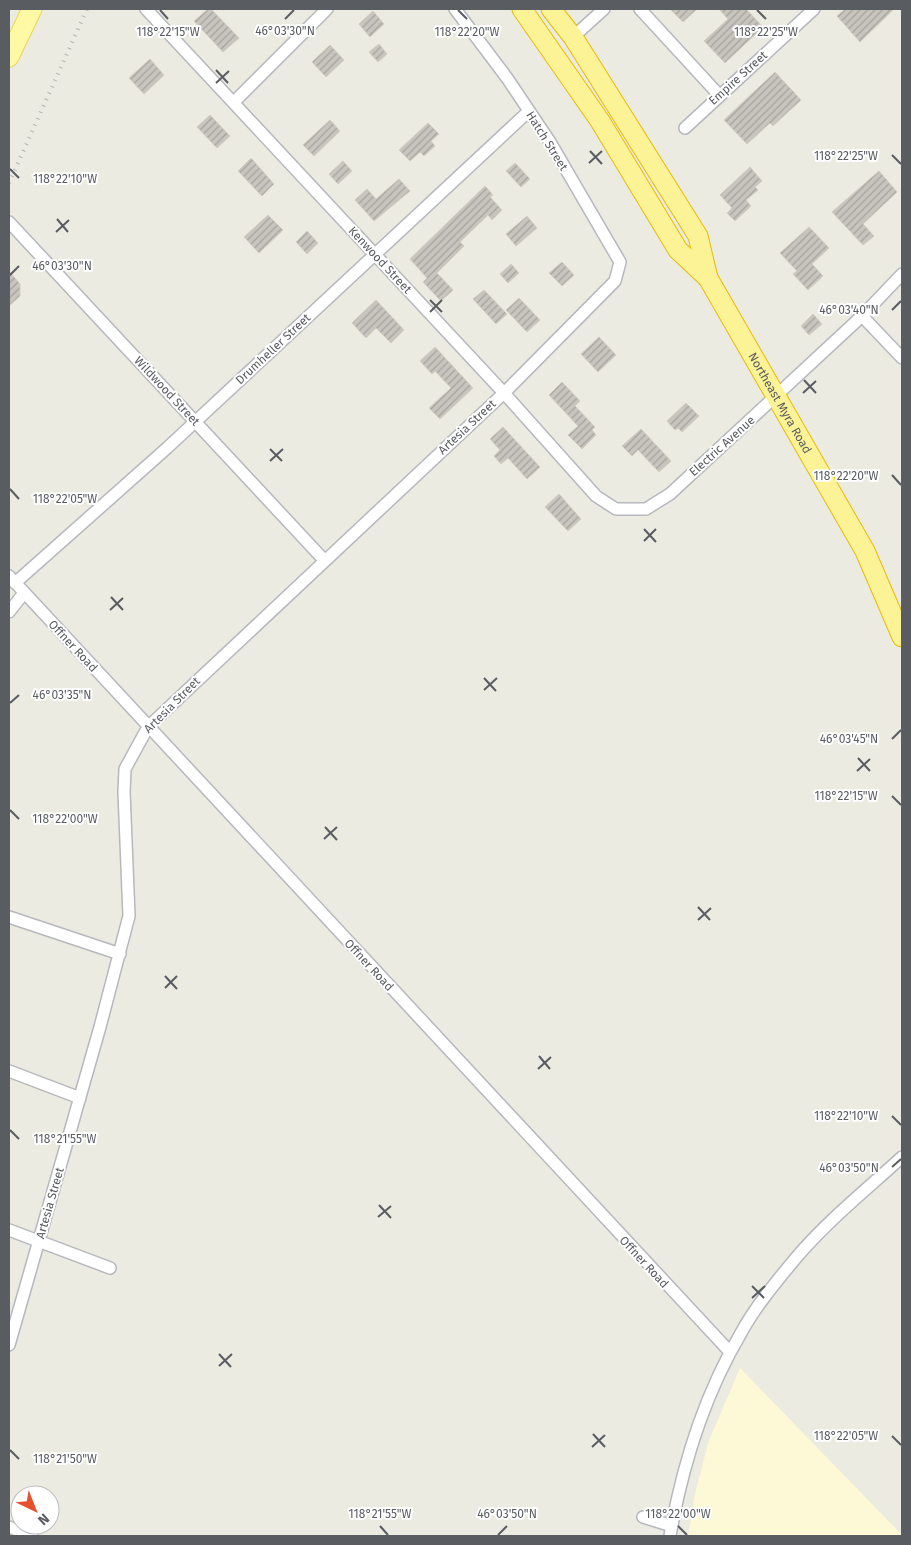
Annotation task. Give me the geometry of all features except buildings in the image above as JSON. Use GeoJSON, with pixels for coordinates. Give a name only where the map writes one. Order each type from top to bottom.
{"type":"FeatureCollection","features":[{"type":"Feature","properties":{"kind":"highway","name":"Northeast Myra Road"},"geometry":{"type":"LineString","coordinates":[[522,9],[600,121],[678,250],[708,278]]}},
{"type":"Feature","properties":{"kind":"highway","name":"Northeast Myra Road"},"geometry":{"type":"LineString","coordinates":[[551,9],[573,37],[698,236],[708,278],[775,398],[865,551],[902,636]]}},
{"type":"Feature","properties":{"kind":"main road"},"geometry":{"type":"LineString","coordinates":[[9,57],[32,9]]}},
{"type":"Feature","properties":{"kind":"street","name":"Kenwood Street"},"geometry":{"type":"LineString","coordinates":[[146,9],[504,392],[596,496],[616,510]]}},
{"type":"Feature","properties":{"kind":"street"},"geometry":{"type":"LineString","coordinates":[[234,102],[327,9]]}},
{"type":"Feature","properties":{"kind":"street","name":"Hatch Street"},"geometry":{"type":"LineString","coordinates":[[455,9],[550,142],[620,262],[615,281]]}},
{"type":"Feature","properties":{"kind":"street"},"geometry":{"type":"LineString","coordinates":[[573,37],[604,9]]}},
{"type":"Feature","properties":{"kind":"street"},"geometry":{"type":"LineString","coordinates":[[640,9],[719,95]]}},
{"type":"Feature","properties":{"kind":"street","name":"Empire Street"},"geometry":{"type":"LineString","coordinates":[[685,128],[814,9]]}},
{"type":"Feature","properties":{"kind":"street","name":"Drumheller Street"},"geometry":{"type":"LineString","coordinates":[[12,580],[195,422],[529,112]]}},
{"type":"Feature","properties":{"kind":"street","name":"Wildwood Street"},"geometry":{"type":"LineString","coordinates":[[9,222],[324,560]]}},
{"type":"Feature","properties":{"kind":"street","name":"Electric Avenue"},"geometry":{"type":"LineString","coordinates":[[616,510],[646,509],[670,494],[862,316],[902,274]]}},
{"type":"Feature","properties":{"kind":"street","name":"Artesia Street"},"geometry":{"type":"LineString","coordinates":[[9,1345],[80,1098],[129,916],[124,792],[125,769],[148,726],[504,392],[615,281]]}},
{"type":"Feature","properties":{"kind":"street"},"geometry":{"type":"LineString","coordinates":[[862,316],[902,358]]}},
{"type":"Feature","properties":{"kind":"street","name":"Offner Road"},"geometry":{"type":"LineString","coordinates":[[12,580],[730,1352]]}},
{"type":"Feature","properties":{"kind":"street"},"geometry":{"type":"LineString","coordinates":[[9,612],[24,593]]}},
{"type":"Feature","properties":{"kind":"street"},"geometry":{"type":"LineString","coordinates":[[9,917],[120,954]]}},
{"type":"Feature","properties":{"kind":"street"},"geometry":{"type":"LineString","coordinates":[[9,1071],[80,1098]]}},
{"type":"Feature","properties":{"kind":"street"},"geometry":{"type":"LineString","coordinates":[[643,1518],[671,1531],[685,1470],[702,1420],[730,1352],[749,1320],[795,1259],[902,1158]]}},
{"type":"Feature","properties":{"kind":"street"},"geometry":{"type":"LineString","coordinates":[[9,1230],[110,1268]]}},
{"type":"Feature","properties":{"kind":"street"},"geometry":{"type":"LineString","coordinates":[[9,1527],[32,1536]]}},
{"type":"Feature","properties":{"kind":"shaded area"},"geometry":{"type":"Polygon","coordinates":[[[740,1368],[902,1536],[688,1536],[695,1494],[708,1443],[740,1368]]]}},
{"type":"Feature","properties":{"kind":"railway"},"geometry":{"type":"LineString","coordinates":[[9,183],[87,9]]}}]}
